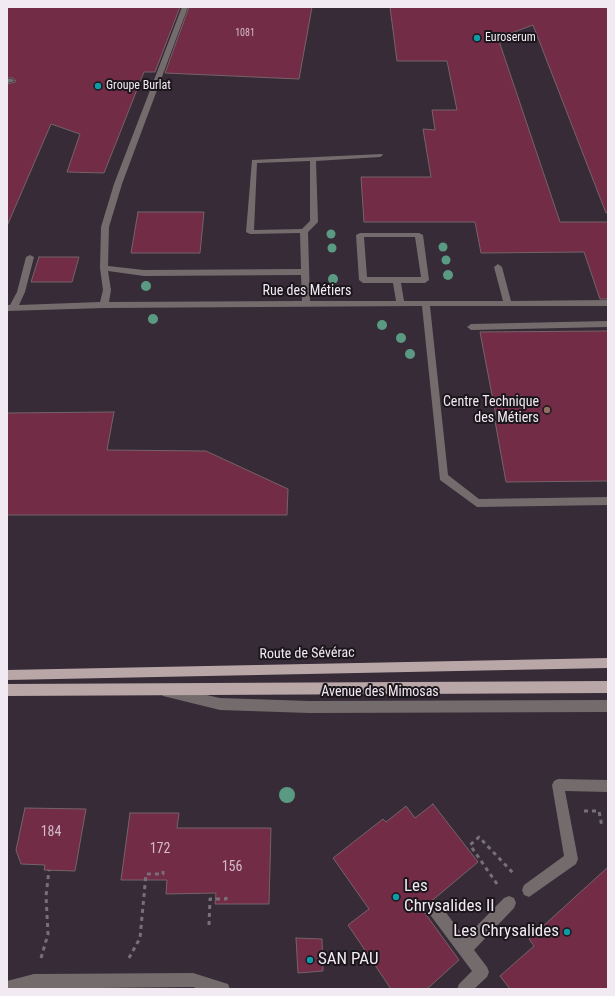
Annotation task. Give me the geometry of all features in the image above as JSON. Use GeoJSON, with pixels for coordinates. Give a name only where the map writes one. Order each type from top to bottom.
{"type":"FeatureCollection","features":[{"type":"Feature","properties":{"kind":"main road","name":"Route de Sévérac"},"geometry":{"type":"LineString","coordinates":[[7,675],[608,663]]}},
{"type":"Feature","properties":{"kind":"main road"},"geometry":{"type":"LineString","coordinates":[[7,690],[608,687]]}},
{"type":"Feature","properties":{"kind":"street"},"geometry":{"type":"LineString","coordinates":[[104,306],[106,290],[104,268],[105,227],[118,184],[185,7]]}},
{"type":"Feature","properties":{"kind":"street"},"geometry":{"type":"LineString","coordinates":[[313,159],[314,222],[304,231],[250,232],[254,160],[313,159],[380,155]]}},
{"type":"Feature","properties":{"kind":"street"},"geometry":{"type":"LineString","coordinates":[[304,231],[306,304]]}},
{"type":"Feature","properties":{"kind":"street"},"geometry":{"type":"LineString","coordinates":[[360,235],[419,235],[425,280],[397,280],[363,280],[360,235]]}},
{"type":"Feature","properties":{"kind":"street"},"geometry":{"type":"LineString","coordinates":[[10,308],[21,292],[30,257]]}},
{"type":"Feature","properties":{"kind":"street"},"geometry":{"type":"LineString","coordinates":[[498,267],[508,303]]}},
{"type":"Feature","properties":{"kind":"street"},"geometry":{"type":"LineString","coordinates":[[104,268],[144,273],[304,272]]}},
{"type":"Feature","properties":{"kind":"street"},"geometry":{"type":"LineString","coordinates":[[397,280],[400,303]]}},
{"type":"Feature","properties":{"kind":"street","name":"Rue des Métiers"},"geometry":{"type":"LineString","coordinates":[[10,308],[400,303],[608,303]]}},
{"type":"Feature","properties":{"kind":"street"},"geometry":{"type":"LineString","coordinates":[[426,303],[443,477],[477,502],[608,501]]}},
{"type":"Feature","properties":{"kind":"street"},"geometry":{"type":"LineString","coordinates":[[472,327],[608,324]]}},
{"type":"Feature","properties":{"kind":"street","name":"Avenue des Mimosas"},"geometry":{"type":"LineString","coordinates":[[154,690],[220,704],[310,707],[608,706]]}},
{"type":"Feature","properties":{"kind":"street"},"geometry":{"type":"LineString","coordinates":[[529,890],[571,858],[558,785],[608,786]]}},
{"type":"Feature","properties":{"kind":"street"},"geometry":{"type":"LineString","coordinates":[[465,949],[509,904]]}},
{"type":"Feature","properties":{"kind":"street"},"geometry":{"type":"LineString","coordinates":[[436,911],[482,972],[464,989]]}},
{"type":"Feature","properties":{"kind":"street"},"geometry":{"type":"LineString","coordinates":[[7,988],[33,985],[193,980],[223,989]]}},
{"type":"Feature","properties":{"kind":"path"},"geometry":{"type":"LineString","coordinates":[[580,810],[599,810],[602,828]]}},
{"type":"Feature","properties":{"kind":"path"},"geometry":{"type":"LineString","coordinates":[[509,904],[479,856],[470,845],[479,837],[529,890]]}},
{"type":"Feature","properties":{"kind":"path"},"geometry":{"type":"LineString","coordinates":[[48,870],[46,896],[48,934]]}},
{"type":"Feature","properties":{"kind":"path"},"geometry":{"type":"LineString","coordinates":[[140,938],[146,874],[163,874],[163,870]]}},
{"type":"Feature","properties":{"kind":"path"},"geometry":{"type":"LineString","coordinates":[[209,925],[210,899],[226,899],[227,893]]}},
{"type":"Feature","properties":{"kind":"building","name":"Groupe Burlat"},"geometry":{"type":"Polygon","coordinates":[[[7,7],[180,7],[155,72],[144,72],[104,173],[67,172],[80,134],[51,124],[7,226],[7,84],[16,81],[13,78],[7,78],[7,7]]]}},
{"type":"Feature","properties":{"kind":"building"},"geometry":{"type":"Polygon","coordinates":[[[189,7],[312,7],[299,79],[165,73],[189,7]]]}},
{"type":"Feature","properties":{"kind":"building"},"geometry":{"type":"Polygon","coordinates":[[[390,7],[608,7],[608,212],[606,213],[533,25],[498,38],[560,222],[608,222],[608,299],[600,299],[584,252],[481,253],[475,222],[364,222],[361,177],[431,177],[423,129],[435,130],[432,110],[457,110],[447,61],[397,61],[390,7]]]}},
{"type":"Feature","properties":{"kind":"building"},"geometry":{"type":"Polygon","coordinates":[[[138,212],[204,212],[200,253],[131,253],[138,212]]]}},
{"type":"Feature","properties":{"kind":"building"},"geometry":{"type":"Polygon","coordinates":[[[39,257],[79,257],[72,282],[31,282],[39,257]]]}},
{"type":"Feature","properties":{"kind":"building","name":"Centre Technique des Métiers"},"geometry":{"type":"Polygon","coordinates":[[[608,331],[608,481],[506,482],[495,421],[497,421],[480,332],[608,331]]]}},
{"type":"Feature","properties":{"kind":"building"},"geometry":{"type":"Polygon","coordinates":[[[114,412],[107,450],[206,451],[288,489],[287,515],[7,515],[7,413],[114,412]]]}},
{"type":"Feature","properties":{"kind":"building","name":"Les Chrysalides II"},"geometry":{"type":"Polygon","coordinates":[[[433,804],[478,862],[422,909],[459,960],[427,989],[391,989],[348,925],[369,909],[333,858],[383,819],[386,822],[406,806],[415,818],[433,804]]]}},
{"type":"Feature","properties":{"kind":"building"},"geometry":{"type":"Polygon","coordinates":[[[25,808],[86,809],[75,871],[44,870],[45,865],[21,864],[16,850],[25,808]]]}},
{"type":"Feature","properties":{"kind":"building"},"geometry":{"type":"Polygon","coordinates":[[[130,813],[179,813],[177,828],[271,828],[269,904],[215,904],[216,893],[166,894],[167,880],[121,880],[130,813]]]}},
{"type":"Feature","properties":{"kind":"building","name":"Les Chrysalides"},"geometry":{"type":"Polygon","coordinates":[[[608,867],[608,989],[510,989],[500,976],[534,946],[529,939],[608,867]]]}},
{"type":"Feature","properties":{"kind":"building","name":"SAN PAU"},"geometry":{"type":"Polygon","coordinates":[[[296,938],[322,939],[323,971],[298,973],[296,938]]]}},
{"type":"Feature","properties":{"kind":"place","name":"Euroserum"},"geometry":{"type":"Point","coordinates":[477,38]}},
{"type":"Feature","properties":{"kind":"place","name":"Groupe Burlat"},"geometry":{"type":"Point","coordinates":[98,86]}},
{"type":"Feature","properties":{"kind":"place","name":"Centre Technique des Métiers"},"geometry":{"type":"Point","coordinates":[547,410]}},
{"type":"Feature","properties":{"kind":"place","name":"Les Chrysalides II"},"geometry":{"type":"Point","coordinates":[396,897]}},
{"type":"Feature","properties":{"kind":"place","name":"Les Chrysalides"},"geometry":{"type":"Point","coordinates":[567,932]}},
{"type":"Feature","properties":{"kind":"place","name":"SAN PAU"},"geometry":{"type":"Point","coordinates":[310,960]}}]}
